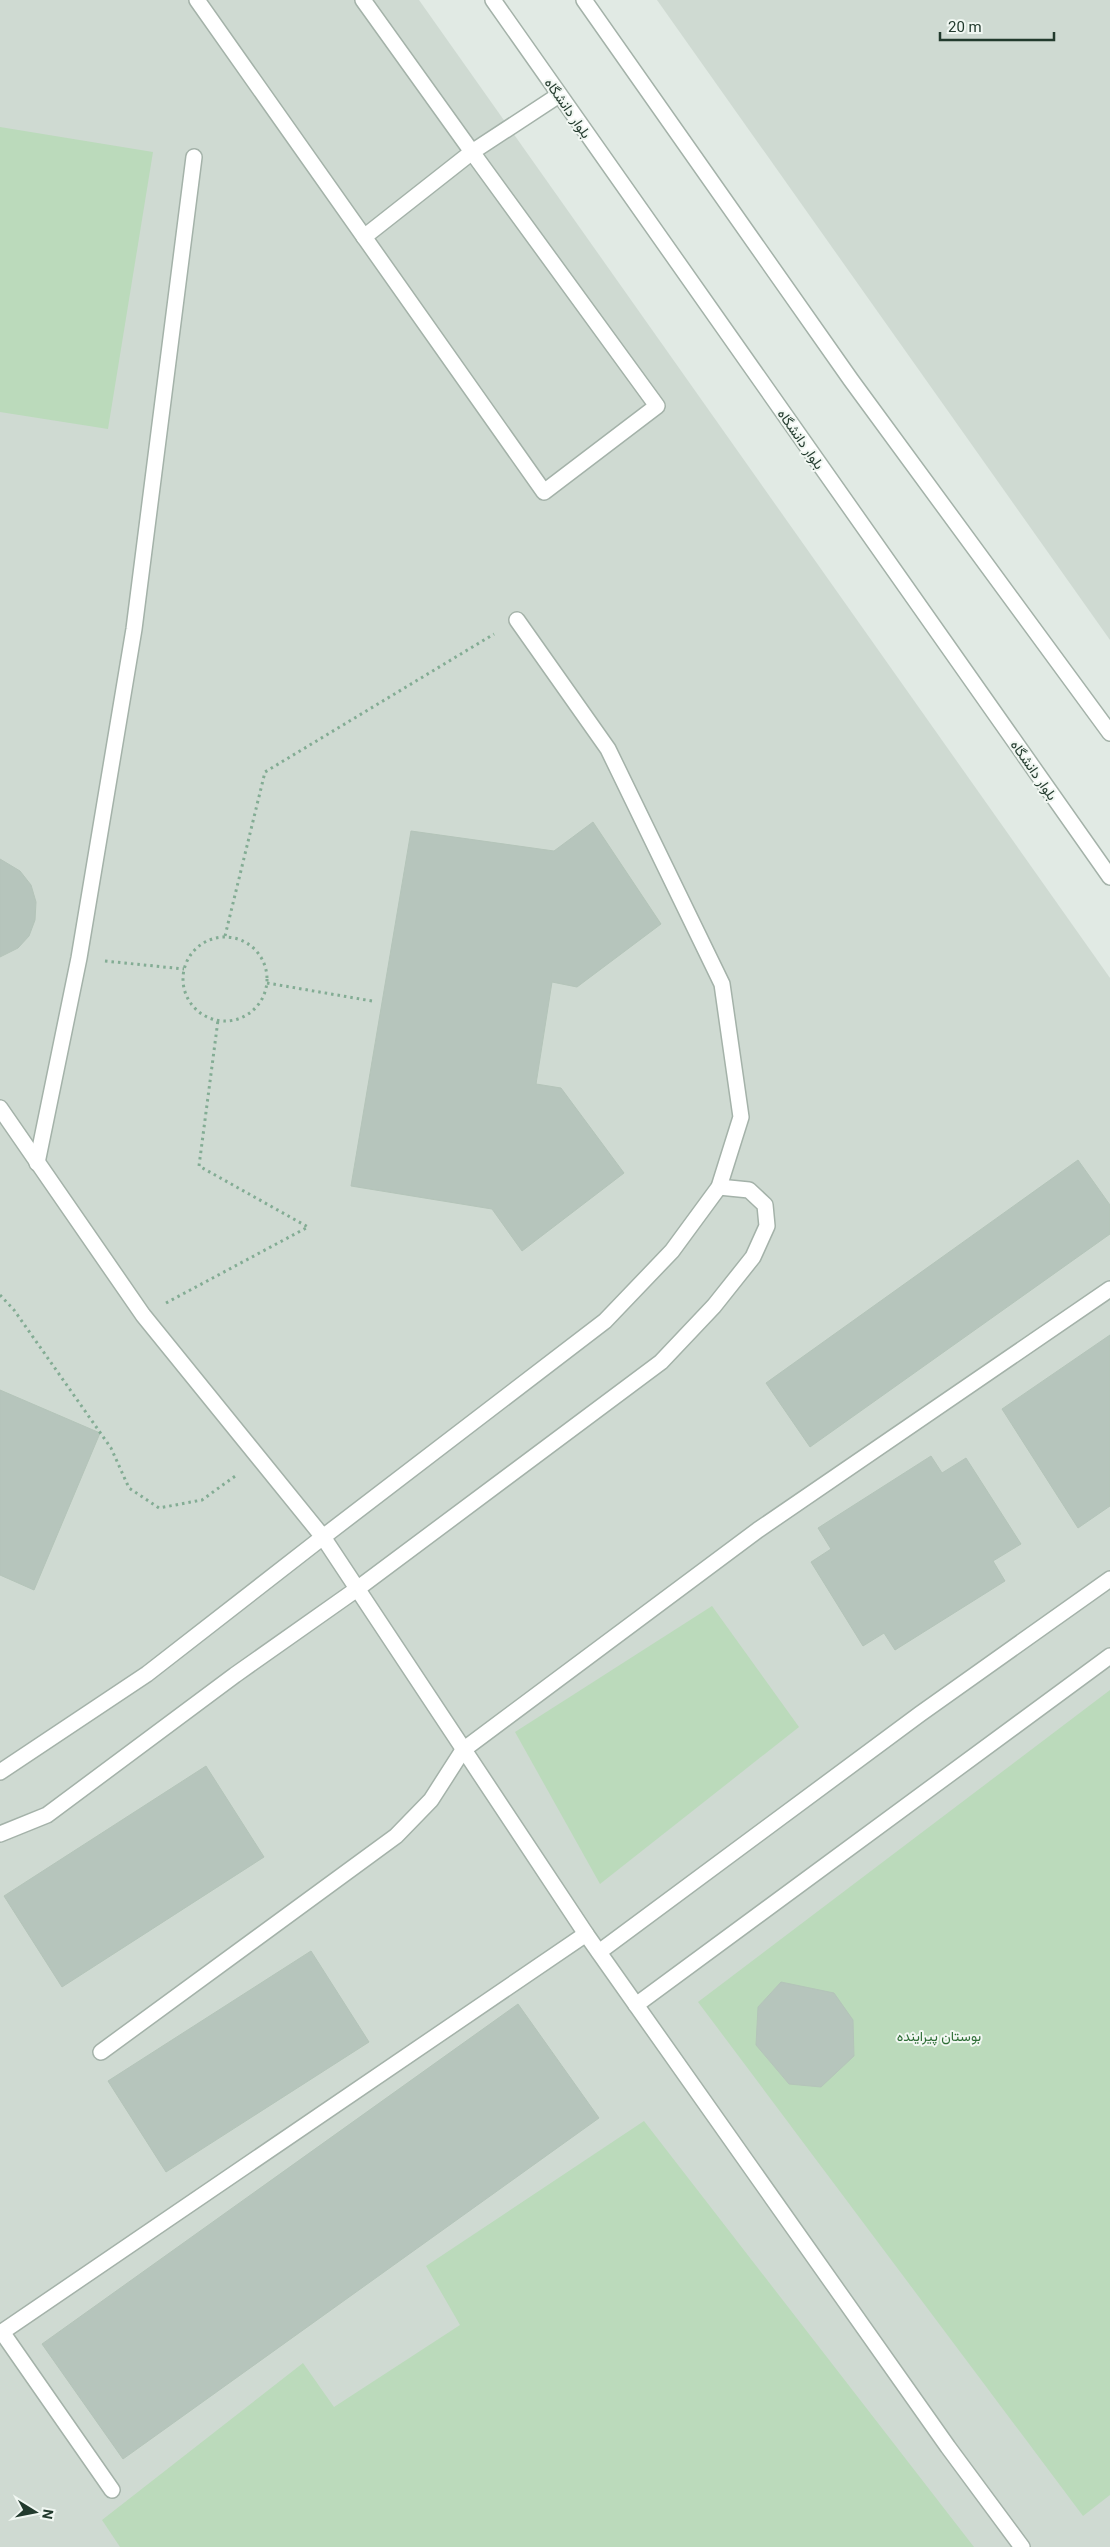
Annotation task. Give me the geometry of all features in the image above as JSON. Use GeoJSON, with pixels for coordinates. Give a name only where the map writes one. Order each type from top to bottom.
{"type":"FeatureCollection","features":[{"type":"Feature","properties":{"kind":"street"},"geometry":{"type":"LineString","coordinates":[[197,0],[544,492],[657,406],[364,0]]}},
{"type":"Feature","properties":{"kind":"street","name":"بلوار دانشگاه"},"geometry":{"type":"LineString","coordinates":[[493,0],[1110,878]]}},
{"type":"Feature","properties":{"kind":"street"},"geometry":{"type":"LineString","coordinates":[[584,0],[851,380],[1110,732]]}},
{"type":"Feature","properties":{"kind":"street"},"geometry":{"type":"LineString","coordinates":[[364,237],[472,152],[559,95]]}},
{"type":"Feature","properties":{"kind":"street"},"geometry":{"type":"LineString","coordinates":[[37,1163],[79,958],[134,629],[194,156]]}},
{"type":"Feature","properties":{"kind":"street"},"geometry":{"type":"LineString","coordinates":[[0,1772],[148,1674],[322,1536],[605,1321],[672,1251],[719,1187],[742,1117],[722,984],[608,749],[517,620]]}},
{"type":"Feature","properties":{"kind":"street"},"geometry":{"type":"LineString","coordinates":[[0,1108],[143,1315],[322,1536],[586,1934],[943,2439],[1022,2547]]}},
{"type":"Feature","properties":{"kind":"street"},"geometry":{"type":"LineString","coordinates":[[0,1834],[47,1815],[242,1670],[357,1589],[661,1362],[714,1306],[753,1257],[767,1226],[765,1205],[749,1190],[719,1187]]}},
{"type":"Feature","properties":{"kind":"street"},"geometry":{"type":"LineString","coordinates":[[101,2052],[396,1836],[431,1800],[463,1750],[758,1530],[1110,1289]]}},
{"type":"Feature","properties":{"kind":"street"},"geometry":{"type":"LineString","coordinates":[[599,1952],[920,1714],[1110,1579]]}},
{"type":"Feature","properties":{"kind":"street"},"geometry":{"type":"LineString","coordinates":[[636,2005],[1110,1656]]}},
{"type":"Feature","properties":{"kind":"street"},"geometry":{"type":"LineString","coordinates":[[112,2490],[2,2332],[586,1934]]}},
{"type":"Feature","properties":{"kind":"path"},"geometry":{"type":"LineString","coordinates":[[224,936],[265,772],[517,620]]}},
{"type":"Feature","properties":{"kind":"path"},"geometry":{"type":"LineString","coordinates":[[224,936],[239,938],[251,945],[261,956],[266,969],[267,983],[263,996],[256,1007],[245,1016],[232,1020],[218,1020],[205,1016],[194,1007],[186,996],[183,983],[184,969],[189,956],[199,945],[211,939],[224,936]]}},
{"type":"Feature","properties":{"kind":"path"},"geometry":{"type":"LineString","coordinates":[[79,958],[184,969]]}},
{"type":"Feature","properties":{"kind":"path"},"geometry":{"type":"LineString","coordinates":[[267,983],[372,1001]]}},
{"type":"Feature","properties":{"kind":"path"},"geometry":{"type":"LineString","coordinates":[[143,1315],[308,1227],[199,1166],[218,1020]]}},
{"type":"Feature","properties":{"kind":"path"},"geometry":{"type":"LineString","coordinates":[[0,1295],[19,1318],[111,1448],[129,1488],[159,1508],[202,1500],[259,1459]]}},
{"type":"Feature","properties":{"kind":"shaded area"},"geometry":{"type":"Polygon","coordinates":[[[0,0],[419,0],[1110,978],[1110,2547],[0,2547],[0,0]]]}},
{"type":"Feature","properties":{"kind":"shaded area"},"geometry":{"type":"Polygon","coordinates":[[[657,0],[1110,0],[1110,640],[657,0]]]}},
{"type":"Feature","properties":{"kind":"green space"},"geometry":{"type":"Polygon","coordinates":[[[0,127],[153,152],[108,429],[0,412],[0,127]]]}},
{"type":"Feature","properties":{"kind":"green space"},"geometry":{"type":"Polygon","coordinates":[[[712,1606],[799,1727],[600,1884],[515,1732],[712,1606]]]}},
{"type":"Feature","properties":{"kind":"green space","name":"بوستان پیراینده"},"geometry":{"type":"Polygon","coordinates":[[[1110,1690],[1110,2495],[1083,2516],[698,2002],[1110,1690]]]}},
{"type":"Feature","properties":{"kind":"green space"},"geometry":{"type":"Polygon","coordinates":[[[644,2121],[974,2547],[120,2547],[102,2520],[303,2363],[334,2407],[460,2325],[426,2266],[644,2121]]]}},
{"type":"Feature","properties":{"kind":"building"},"geometry":{"type":"Polygon","coordinates":[[[593,822],[661,924],[577,987],[552,982],[536,1084],[561,1088],[624,1173],[522,1251],[492,1209],[351,1186],[411,831],[554,851],[593,822]]]}},
{"type":"Feature","properties":{"kind":"building"},"geometry":{"type":"Polygon","coordinates":[[[0,859],[20,871],[31,885],[36,902],[35,920],[29,936],[18,948],[0,957],[0,859]]]}},
{"type":"Feature","properties":{"kind":"building"},"geometry":{"type":"Polygon","coordinates":[[[1078,1160],[1110,1205],[1110,1234],[810,1447],[766,1383],[1078,1160]]]}},
{"type":"Feature","properties":{"kind":"building"},"geometry":{"type":"Polygon","coordinates":[[[1110,1335],[1110,1506],[1078,1528],[1002,1409],[1110,1335]]]}},
{"type":"Feature","properties":{"kind":"building"},"geometry":{"type":"Polygon","coordinates":[[[0,1390],[100,1433],[34,1590],[0,1575],[0,1390]]]}},
{"type":"Feature","properties":{"kind":"building"},"geometry":{"type":"Polygon","coordinates":[[[931,1456],[942,1473],[966,1458],[1021,1544],[993,1561],[1005,1581],[895,1650],[884,1633],[863,1646],[811,1562],[831,1549],[818,1528],[931,1456]]]}},
{"type":"Feature","properties":{"kind":"building"},"geometry":{"type":"Polygon","coordinates":[[[206,1766],[264,1857],[62,1987],[4,1896],[206,1766]]]}},
{"type":"Feature","properties":{"kind":"building"},"geometry":{"type":"Polygon","coordinates":[[[311,1951],[369,2042],[166,2172],[108,2081],[311,1951]]]}},
{"type":"Feature","properties":{"kind":"building"},"geometry":{"type":"Polygon","coordinates":[[[781,1982],[834,1993],[853,2020],[854,2056],[821,2087],[789,2084],[756,2045],[758,2007],[781,1982]]]}},
{"type":"Feature","properties":{"kind":"building"},"geometry":{"type":"Polygon","coordinates":[[[518,2004],[599,2118],[123,2459],[42,2344],[518,2004]]]}}]}
